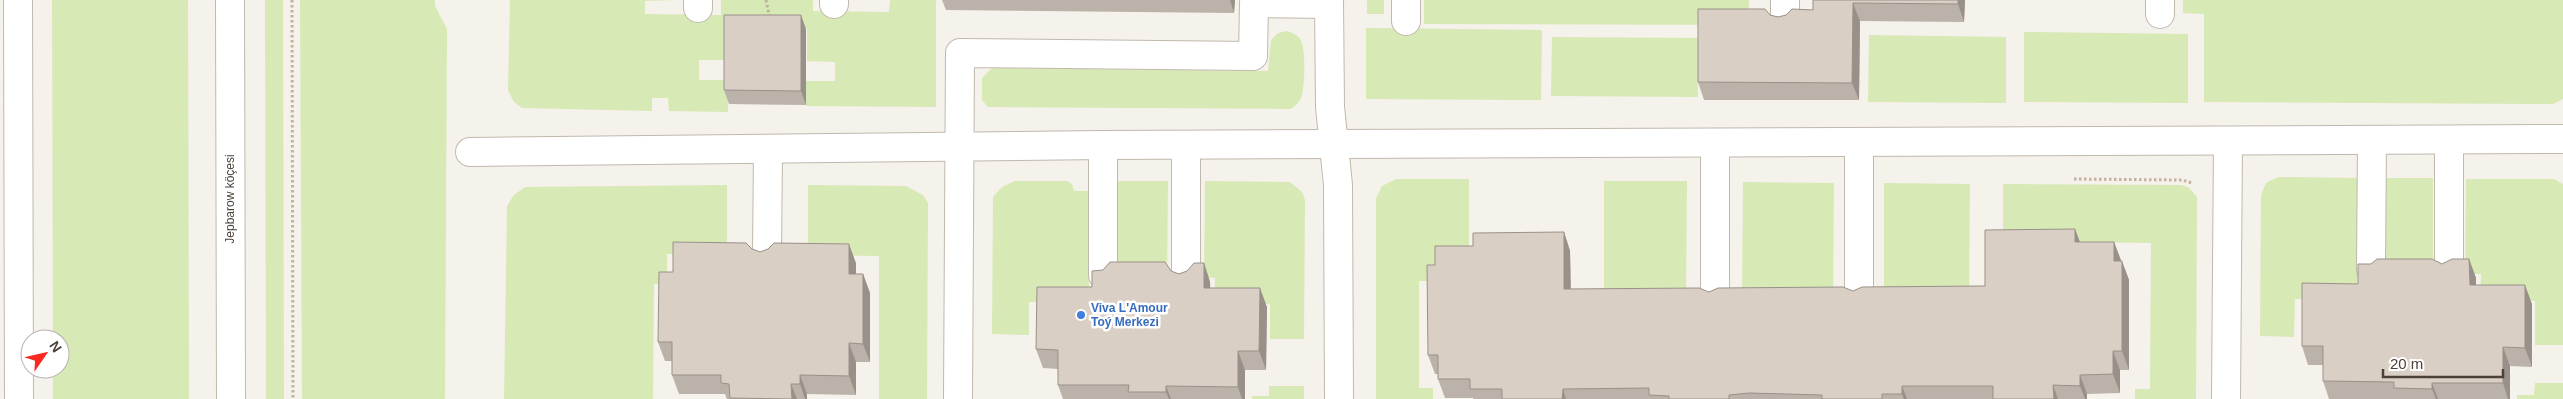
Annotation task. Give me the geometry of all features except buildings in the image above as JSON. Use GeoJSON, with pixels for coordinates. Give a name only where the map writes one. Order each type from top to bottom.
{"type":"FeatureCollection","features":[{"type":"Feature","properties":{"kind":"street"},"geometry":{"type":"LineString","coordinates":[[18,0],[19,399]]}},
{"type":"Feature","properties":{"kind":"street","name":"Jepbarow köçesi"},"geometry":{"type":"LineString","coordinates":[[230,0],[231,399]]}},
{"type":"Feature","properties":{"kind":"street"},"geometry":{"type":"LineString","coordinates":[[958,399],[960,53],[1254,56],[1254,3],[1329,2],[1330,108],[1338,184],[1339,399]]}},
{"type":"Feature","properties":{"kind":"street"},"geometry":{"type":"LineString","coordinates":[[470,152],[1103,145],[2563,139]]}},
{"type":"Feature","properties":{"kind":"street"},"geometry":{"type":"LineString","coordinates":[[2371,269],[2372,140]]}},
{"type":"Feature","properties":{"kind":"street"},"geometry":{"type":"LineString","coordinates":[[2449,140],[2449,267]]}},
{"type":"Feature","properties":{"kind":"street"},"geometry":{"type":"LineString","coordinates":[[2226,399],[2228,141]]}},
{"type":"Feature","properties":{"kind":"street"},"geometry":{"type":"LineString","coordinates":[[1859,142],[1859,294]]}},
{"type":"Feature","properties":{"kind":"street"},"geometry":{"type":"LineString","coordinates":[[1714,295],[1715,143]]}},
{"type":"Feature","properties":{"kind":"street"},"geometry":{"type":"LineString","coordinates":[[1103,145],[1103,275]]}},
{"type":"Feature","properties":{"kind":"street"},"geometry":{"type":"LineString","coordinates":[[1186,145],[1186,277]]}},
{"type":"Feature","properties":{"kind":"street"},"geometry":{"type":"LineString","coordinates":[[767,255],[768,148]]}},
{"type":"Feature","properties":{"kind":"path"},"geometry":{"type":"LineString","coordinates":[[292,0],[293,399]]}},
{"type":"Feature","properties":{"kind":"path"},"geometry":{"type":"LineString","coordinates":[[766,0],[771,22]]}},
{"type":"Feature","properties":{"kind":"path"},"geometry":{"type":"LineString","coordinates":[[2065,178],[2182,180],[2191,182],[2198,187]]}},
{"type":"Feature","properties":{"kind":"green space"},"geometry":{"type":"Polygon","coordinates":[[[52,0],[188,0],[189,399],[53,399],[53,379],[70,379],[70,329],[53,329],[52,0]]]}},
{"type":"Feature","properties":{"kind":"green space"},"geometry":{"type":"Polygon","coordinates":[[[265,0],[283,0],[284,399],[266,399],[265,0]]]}},
{"type":"Feature","properties":{"kind":"green space"},"geometry":{"type":"Polygon","coordinates":[[[300,0],[435,0],[435,6],[447,29],[445,399],[302,399],[300,0]]]}},
{"type":"Feature","properties":{"kind":"green space"},"geometry":{"type":"Polygon","coordinates":[[[510,0],[675,0],[645,1],[645,14],[721,15],[721,0],[813,0],[813,11],[889,12],[890,0],[936,0],[936,107],[806,106],[806,81],[835,81],[835,62],[807,61],[807,28],[728,28],[728,60],[699,60],[699,80],[728,80],[728,112],[669,111],[668,98],[652,98],[652,111],[522,108],[514,102],[508,90],[510,0]]]}},
{"type":"Feature","properties":{"kind":"green space"},"geometry":{"type":"Polygon","coordinates":[[[1367,0],[1384,0],[1384,14],[1367,14],[1367,0]]]}},
{"type":"Feature","properties":{"kind":"green space"},"geometry":{"type":"Polygon","coordinates":[[[1424,0],[1749,0],[1749,25],[1424,24],[1424,0]]]}},
{"type":"Feature","properties":{"kind":"green space"},"geometry":{"type":"Polygon","coordinates":[[[2183,0],[2563,0],[2563,99],[2553,104],[2204,102],[2204,14],[2183,13],[2183,0]]]}},
{"type":"Feature","properties":{"kind":"green space"},"geometry":{"type":"Polygon","coordinates":[[[1366,28],[1542,30],[1541,100],[1366,99],[1366,28]]]}},
{"type":"Feature","properties":{"kind":"green space"},"geometry":{"type":"Polygon","coordinates":[[[1287,31],[1300,39],[1304,57],[1304,82],[1301,96],[1298,103],[1291,109],[988,107],[982,100],[982,78],[992,68],[1268,71],[1271,40],[1278,33],[1287,31]]]}},
{"type":"Feature","properties":{"kind":"green space"},"geometry":{"type":"Polygon","coordinates":[[[2024,32],[2188,34],[2188,103],[2024,102],[2024,32]]]}},
{"type":"Feature","properties":{"kind":"green space"},"geometry":{"type":"Polygon","coordinates":[[[1869,35],[2006,37],[2006,103],[1868,102],[1869,35]]]}},
{"type":"Feature","properties":{"kind":"green space"},"geometry":{"type":"Polygon","coordinates":[[[1552,37],[1698,38],[1698,97],[1551,96],[1552,37]]]}},
{"type":"Feature","properties":{"kind":"green space"},"geometry":{"type":"Polygon","coordinates":[[[2278,177],[2358,178],[2357,300],[2295,299],[2294,337],[2260,336],[2261,195],[2266,183],[2278,177]]]}},
{"type":"Feature","properties":{"kind":"green space"},"geometry":{"type":"Polygon","coordinates":[[[2385,178],[2433,178],[2433,260],[2385,259],[2385,178]]]}},
{"type":"Feature","properties":{"kind":"green space"},"geometry":{"type":"Polygon","coordinates":[[[1396,179],[1469,179],[1469,259],[1437,281],[1419,281],[1419,388],[1433,388],[1433,399],[1376,399],[1376,198],[1382,186],[1396,179]]]}},
{"type":"Feature","properties":{"kind":"green space"},"geometry":{"type":"Polygon","coordinates":[[[2466,179],[2554,179],[2563,184],[2563,345],[2535,345],[2535,301],[2480,301],[2481,274],[2465,274],[2466,179]]]}},
{"type":"Feature","properties":{"kind":"green space"},"geometry":{"type":"Polygon","coordinates":[[[1015,181],[1067,181],[1072,184],[1074,191],[1089,191],[1089,302],[1029,302],[1029,335],[992,334],[993,197],[1002,187],[1015,181]]]}},
{"type":"Feature","properties":{"kind":"green space"},"geometry":{"type":"Polygon","coordinates":[[[1118,181],[1168,181],[1167,277],[1117,277],[1118,181]]]}},
{"type":"Feature","properties":{"kind":"green space"},"geometry":{"type":"Polygon","coordinates":[[[1205,181],[1290,182],[1302,192],[1305,200],[1304,339],[1270,339],[1270,304],[1214,303],[1215,278],[1204,277],[1205,181]]]}},
{"type":"Feature","properties":{"kind":"green space"},"geometry":{"type":"Polygon","coordinates":[[[1604,181],[1687,181],[1686,295],[1604,295],[1604,181]]]}},
{"type":"Feature","properties":{"kind":"green space"},"geometry":{"type":"Polygon","coordinates":[[[1743,182],[1834,183],[1833,296],[1742,296],[1743,182]]]}},
{"type":"Feature","properties":{"kind":"green space"},"geometry":{"type":"Polygon","coordinates":[[[1884,183],[1970,184],[1969,292],[1884,292],[1884,183]]]}},
{"type":"Feature","properties":{"kind":"green space"},"geometry":{"type":"Polygon","coordinates":[[[2003,184],[2181,185],[2188,187],[2197,197],[2196,399],[2135,399],[2135,389],[2150,389],[2151,243],[2003,241],[2003,184]]]}},
{"type":"Feature","properties":{"kind":"green space"},"geometry":{"type":"Polygon","coordinates":[[[727,185],[727,254],[667,254],[667,284],[654,284],[653,399],[504,399],[507,206],[514,195],[525,187],[727,185]]]}},
{"type":"Feature","properties":{"kind":"green space"},"geometry":{"type":"Polygon","coordinates":[[[808,185],[906,186],[923,195],[928,203],[927,399],[879,399],[879,256],[808,255],[808,185]]]}},
{"type":"Feature","properties":{"kind":"green space"},"geometry":{"type":"Polygon","coordinates":[[[2535,383],[2563,383],[2563,399],[2517,399],[2517,395],[2534,395],[2535,383]]]}},
{"type":"Feature","properties":{"kind":"green space"},"geometry":{"type":"Polygon","coordinates":[[[1269,386],[1304,386],[1304,399],[1252,399],[1252,396],[1269,396],[1269,386]]]}},
{"type":"Feature","properties":{"kind":"place","name":"Viva L'Amour Toý Merkezi"},"geometry":{"type":"Point","coordinates":[1081,315]}}]}
